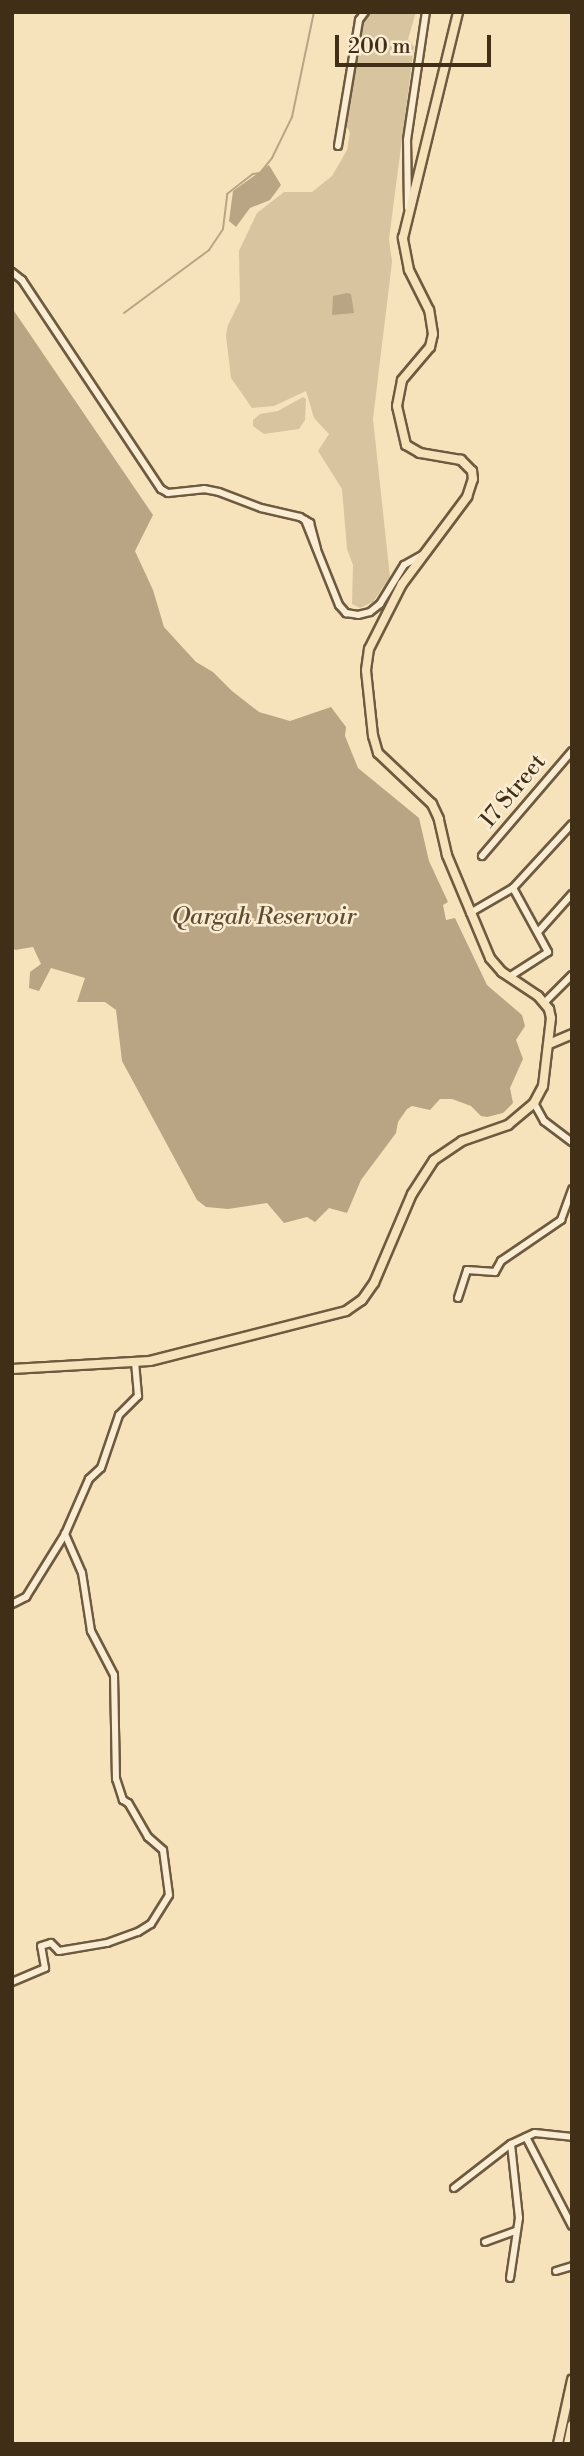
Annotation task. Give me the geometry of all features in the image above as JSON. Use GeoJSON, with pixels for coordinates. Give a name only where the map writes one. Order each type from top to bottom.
{"type":"FeatureCollection","features":[{"type":"Feature","properties":{"kind":"main road"},"geometry":{"type":"LineString","coordinates":[[12,1369],[135,1364],[262,1335],[335,1315],[355,1306],[374,1283],[412,1194],[434,1160],[462,1141],[508,1125],[534,1103],[543,1086],[551,1018],[545,1002],[509,977],[490,958],[444,846],[439,819],[432,804],[385,761],[373,736],[366,670],[369,649],[402,584],[467,497],[473,479],[472,471],[461,460],[412,450],[406,445],[398,422],[397,406],[402,380],[430,347],[433,334],[429,310],[415,284],[405,254],[403,238],[458,12]]}},
{"type":"Feature","properties":{"kind":"main road"},"geometry":{"type":"LineString","coordinates":[[549,1044],[572,1034]]}},
{"type":"Feature","properties":{"kind":"main road"},"geometry":{"type":"LineString","coordinates":[[558,2444],[572,2381]]}},
{"type":"Feature","properties":{"kind":"main road"},"geometry":{"type":"LineString","coordinates":[[568,2444],[572,2425]]}},
{"type":"Feature","properties":{"kind":"street"},"geometry":{"type":"LineString","coordinates":[[338,146],[359,20],[365,12]]}},
{"type":"Feature","properties":{"kind":"street"},"geometry":{"type":"LineString","coordinates":[[408,210],[407,139],[426,12]]}},
{"type":"Feature","properties":{"kind":"street"},"geometry":{"type":"LineString","coordinates":[[12,272],[22,280],[161,489],[168,493],[204,489],[219,492],[261,508],[305,519],[314,533],[317,549],[339,606],[346,613],[358,615],[380,604],[404,565],[426,553]]}},
{"type":"Feature","properties":{"kind":"street","name":"17 Street"},"geometry":{"type":"LineString","coordinates":[[482,856],[572,751]]}},
{"type":"Feature","properties":{"kind":"street"},"geometry":{"type":"LineString","coordinates":[[471,914],[513,888],[572,824]]}},
{"type":"Feature","properties":{"kind":"street"},"geometry":{"type":"LineString","coordinates":[[509,977],[548,952],[513,888]]}},
{"type":"Feature","properties":{"kind":"street"},"geometry":{"type":"LineString","coordinates":[[538,932],[572,894]]}},
{"type":"Feature","properties":{"kind":"street"},"geometry":{"type":"LineString","coordinates":[[545,1002],[572,975]]}},
{"type":"Feature","properties":{"kind":"street"},"geometry":{"type":"LineString","coordinates":[[534,1103],[544,1121],[572,1142]]}},
{"type":"Feature","properties":{"kind":"street"},"geometry":{"type":"LineString","coordinates":[[458,1297],[467,1270],[495,1272],[501,1261],[561,1220],[572,1189]]}},
{"type":"Feature","properties":{"kind":"street"},"geometry":{"type":"LineString","coordinates":[[12,1604],[26,1597],[65,1534],[89,1479],[101,1468],[119,1415],[138,1396],[135,1364]]}},
{"type":"Feature","properties":{"kind":"street"},"geometry":{"type":"LineString","coordinates":[[12,1982],[45,1968],[41,1946],[51,1943],[59,1951],[107,1943],[138,1932],[152,1924],[169,1895],[163,1850],[148,1837],[128,1803],[123,1800],[116,1779],[114,1675],[91,1631],[82,1573],[65,1534]]}},
{"type":"Feature","properties":{"kind":"street"},"geometry":{"type":"LineString","coordinates":[[454,2188],[511,2144],[526,2137],[548,2133],[572,2137]]}},
{"type":"Feature","properties":{"kind":"street"},"geometry":{"type":"LineString","coordinates":[[526,2137],[572,2226]]}},
{"type":"Feature","properties":{"kind":"street"},"geometry":{"type":"LineString","coordinates":[[510,2278],[519,2209],[511,2144]]}},
{"type":"Feature","properties":{"kind":"street"},"geometry":{"type":"LineString","coordinates":[[485,2242],[516,2231]]}},
{"type":"Feature","properties":{"kind":"street"},"geometry":{"type":"LineString","coordinates":[[556,2271],[572,2266]]}},
{"type":"Feature","properties":{"kind":"shaded area"},"geometry":{"type":"Polygon","coordinates":[[[373,12],[416,12],[408,39],[414,47],[389,239],[392,262],[373,419],[390,577],[373,602],[360,608],[352,604],[353,565],[347,549],[342,489],[318,451],[329,434],[314,418],[306,391],[274,406],[252,408],[231,378],[226,336],[228,325],[240,301],[239,251],[257,213],[284,192],[312,192],[332,176],[347,150],[350,133],[346,125],[361,20],[373,12]]]}},
{"type":"Feature","properties":{"kind":"shaded area"},"geometry":{"type":"Polygon","coordinates":[[[303,397],[306,399],[305,420],[299,429],[264,434],[253,426],[253,420],[260,414],[278,411],[303,397]]]}},
{"type":"Feature","properties":{"kind":"water"},"geometry":{"type":"Polygon","coordinates":[[[269,165],[281,185],[270,200],[250,208],[236,227],[229,221],[233,191],[269,165]]]}},
{"type":"Feature","properties":{"kind":"water"},"geometry":{"type":"Polygon","coordinates":[[[351,294],[354,313],[332,315],[333,296],[351,294]]]}},
{"type":"Feature","properties":{"kind":"water","name":"Qargah Reservoir"},"geometry":{"type":"Polygon","coordinates":[[[12,308],[153,515],[135,551],[153,590],[164,627],[196,662],[213,672],[259,712],[290,721],[331,707],[346,727],[345,736],[358,768],[419,818],[429,861],[448,902],[443,905],[446,920],[455,918],[487,985],[522,1015],[525,1026],[516,1040],[523,1059],[510,1088],[513,1103],[503,1113],[487,1117],[481,1116],[471,1106],[452,1099],[440,1099],[430,1110],[412,1106],[407,1109],[398,1122],[396,1133],[361,1180],[347,1213],[329,1208],[315,1222],[307,1217],[284,1223],[267,1203],[228,1209],[206,1207],[197,1200],[122,1061],[116,1010],[105,1002],[77,1002],[85,978],[51,968],[39,991],[29,988],[30,972],[41,964],[33,947],[15,950],[12,947],[12,308]]]}},
{"type":"Feature","properties":{"kind":"waterway"},"geometry":{"type":"LineString","coordinates":[[124,313],[209,250],[223,229],[227,194],[253,174],[260,173],[272,158],[292,117],[314,12]]}}]}
